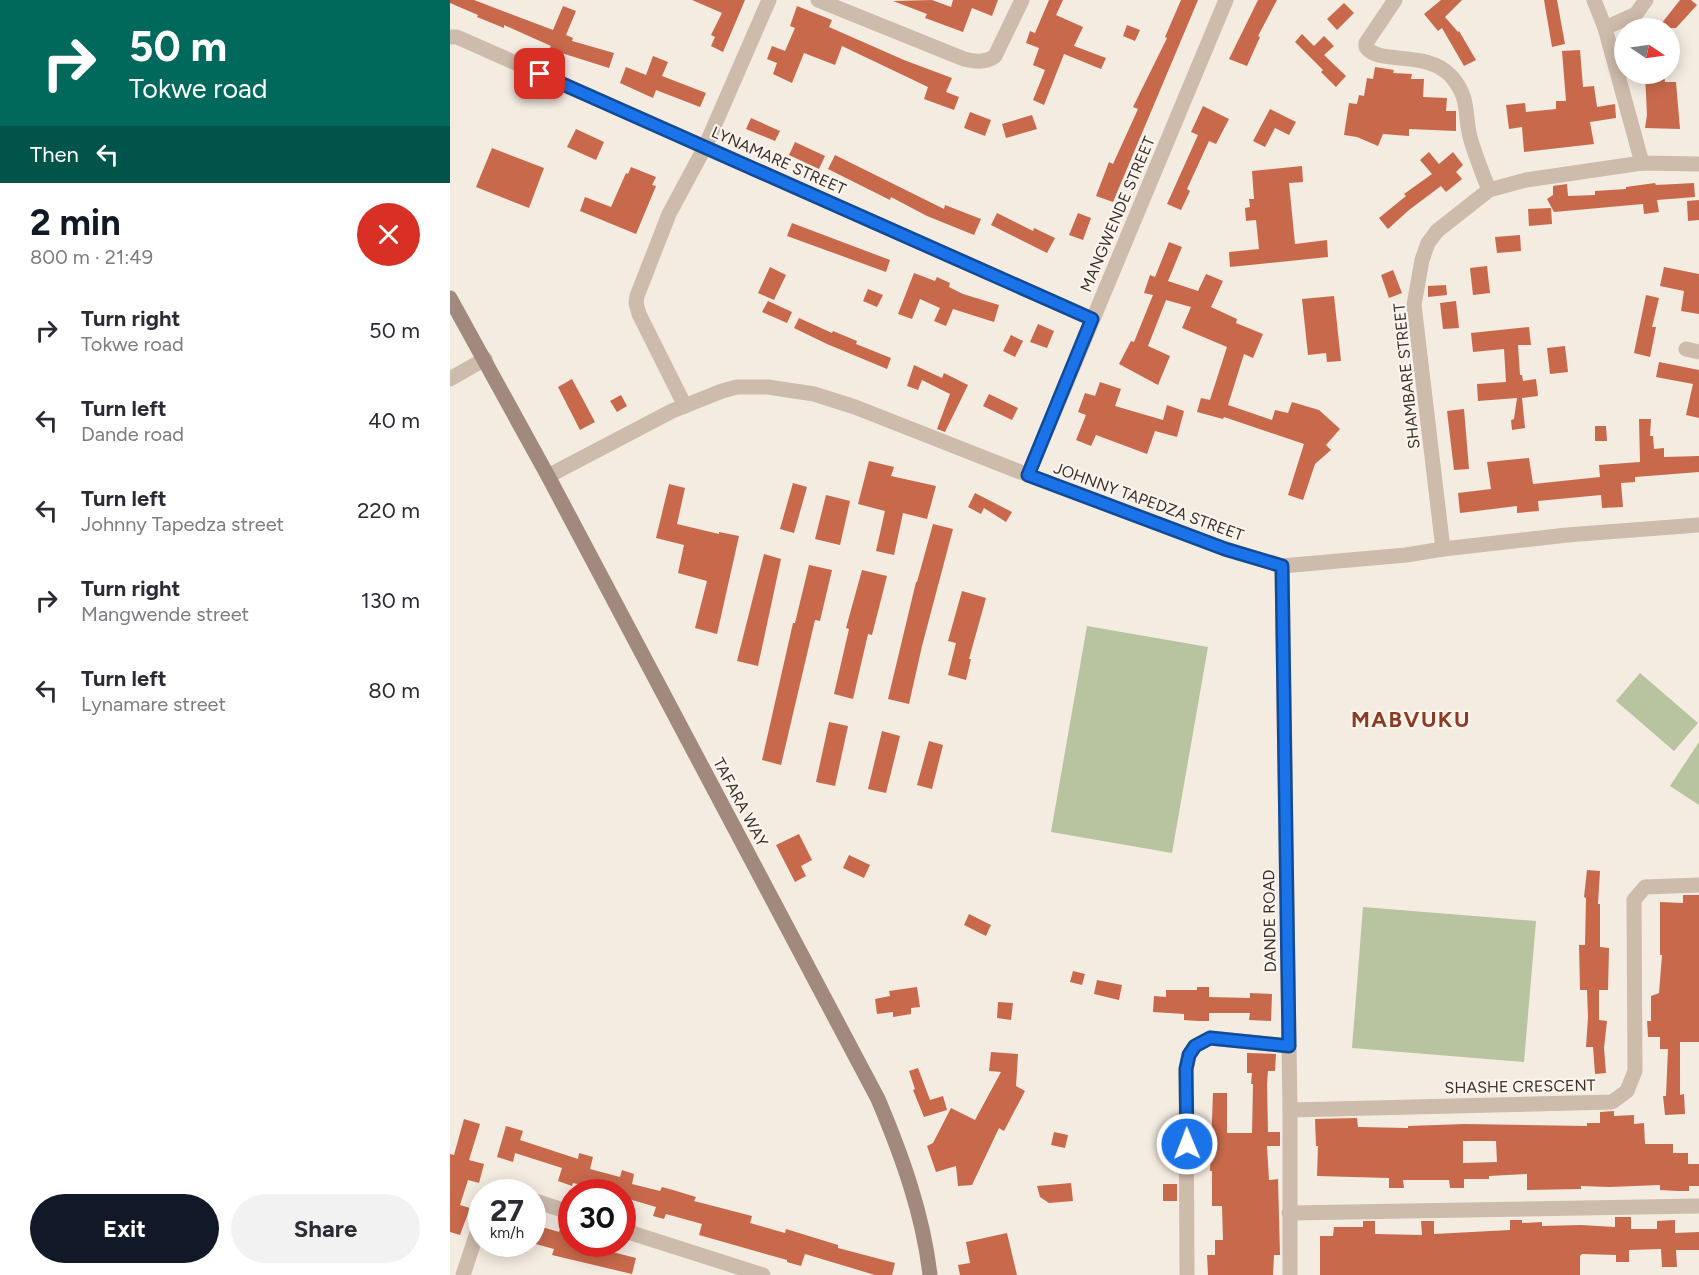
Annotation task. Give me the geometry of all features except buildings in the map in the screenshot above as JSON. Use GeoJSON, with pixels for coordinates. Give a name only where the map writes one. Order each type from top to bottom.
{"type":"FeatureCollection","features":[{"type":"Feature","properties":{"kind":"street"},"geometry":{"type":"LineString","coordinates":[[685,406],[639,314],[636,303],[669,214],[705,147],[770,0]]}},
{"type":"Feature","properties":{"kind":"street"},"geometry":{"type":"LineString","coordinates":[[818,0],[964,59],[987,61],[995,56],[1022,0]]}},
{"type":"Feature","properties":{"kind":"street","name":"MANGWENDE STREET"},"geometry":{"type":"LineString","coordinates":[[1028,475],[1226,0]]}},
{"type":"Feature","properties":{"kind":"street"},"geometry":{"type":"LineString","coordinates":[[1395,0],[1366,43],[1366,47],[1376,55],[1436,64],[1450,75],[1466,100],[1476,159],[1489,190]]}},
{"type":"Feature","properties":{"kind":"street"},"geometry":{"type":"LineString","coordinates":[[1594,0],[1605,28],[1642,163]]}},
{"type":"Feature","properties":{"kind":"street"},"geometry":{"type":"LineString","coordinates":[[1605,28],[1636,14],[1646,0]]}},
{"type":"Feature","properties":{"kind":"street","name":"LYNAMARE STREET"},"geometry":{"type":"LineString","coordinates":[[452,36],[1092,319]]}},
{"type":"Feature","properties":{"kind":"street","name":"SHAMBARE STREET"},"geometry":{"type":"LineString","coordinates":[[1443,549],[1414,305],[1425,252],[1437,231],[1489,190],[1526,180],[1642,163],[1699,164]]}},
{"type":"Feature","properties":{"kind":"street","name":"TAFARA WAY"},"geometry":{"type":"LineString","coordinates":[[450,298],[548,476],[878,1099],[912,1192],[930,1275]]}},
{"type":"Feature","properties":{"kind":"street"},"geometry":{"type":"LineString","coordinates":[[450,379],[485,359]]}},
{"type":"Feature","properties":{"kind":"street","name":"JOHNNY TAPEDZA STREET"},"geometry":{"type":"LineString","coordinates":[[548,476],[685,406],[722,391],[737,387],[768,387],[814,394],[855,407],[1225,549],[1282,566],[1406,555],[1630,528],[1699,525]]}},
{"type":"Feature","properties":{"kind":"street","name":"DANDE ROAD"},"geometry":{"type":"LineString","coordinates":[[1282,566],[1290,1110],[1290,1275]]}},
{"type":"Feature","properties":{"kind":"street","name":"SHASHE CRESCENT"},"geometry":{"type":"LineString","coordinates":[[1290,1110],[1612,1102],[1627,1091],[1635,1071],[1634,900],[1645,887],[1699,885]]}},
{"type":"Feature","properties":{"kind":"street"},"geometry":{"type":"LineString","coordinates":[[1187,1275],[1185,1083],[1189,1055],[1200,1042],[1210,1038],[1289,1046]]}},
{"type":"Feature","properties":{"kind":"street"},"geometry":{"type":"LineString","coordinates":[[1289,1213],[1699,1206]]}},
{"type":"Feature","properties":{"kind":"street"},"geometry":{"type":"LineString","coordinates":[[636,1234],[763,1275]]}},
{"type":"Feature","properties":{"kind":"street"},"geometry":{"type":"LineString","coordinates":[[463,1275],[469,1257]]}},
{"type":"Feature","properties":{"kind":"green space"},"geometry":{"type":"Polygon","coordinates":[[[1087,626],[1208,647],[1172,853],[1051,832],[1087,626]]]}},
{"type":"Feature","properties":{"kind":"green space"},"geometry":{"type":"Polygon","coordinates":[[[1640,673],[1698,723],[1674,751],[1616,701],[1640,673]]]}},
{"type":"Feature","properties":{"kind":"green space"},"geometry":{"type":"Polygon","coordinates":[[[1699,742],[1699,805],[1670,786],[1699,742]]]}},
{"type":"Feature","properties":{"kind":"green space"},"geometry":{"type":"Polygon","coordinates":[[[1363,907],[1536,921],[1524,1062],[1352,1048],[1363,907]]]}},
{"type":"Feature","properties":{"kind":"district","name":"MABVUKU"},"geometry":{"type":"Point","coordinates":[1411,719]}},
{"type":"Feature","properties":{"kind":"route"},"geometry":{"type":"LineString","coordinates":[[540,74],[1092,319],[1028,475],[1225,549],[1282,566],[1289,1046],[1210,1038],[1195,1046],[1189,1055],[1186,1069],[1187,1144]]}}]}
